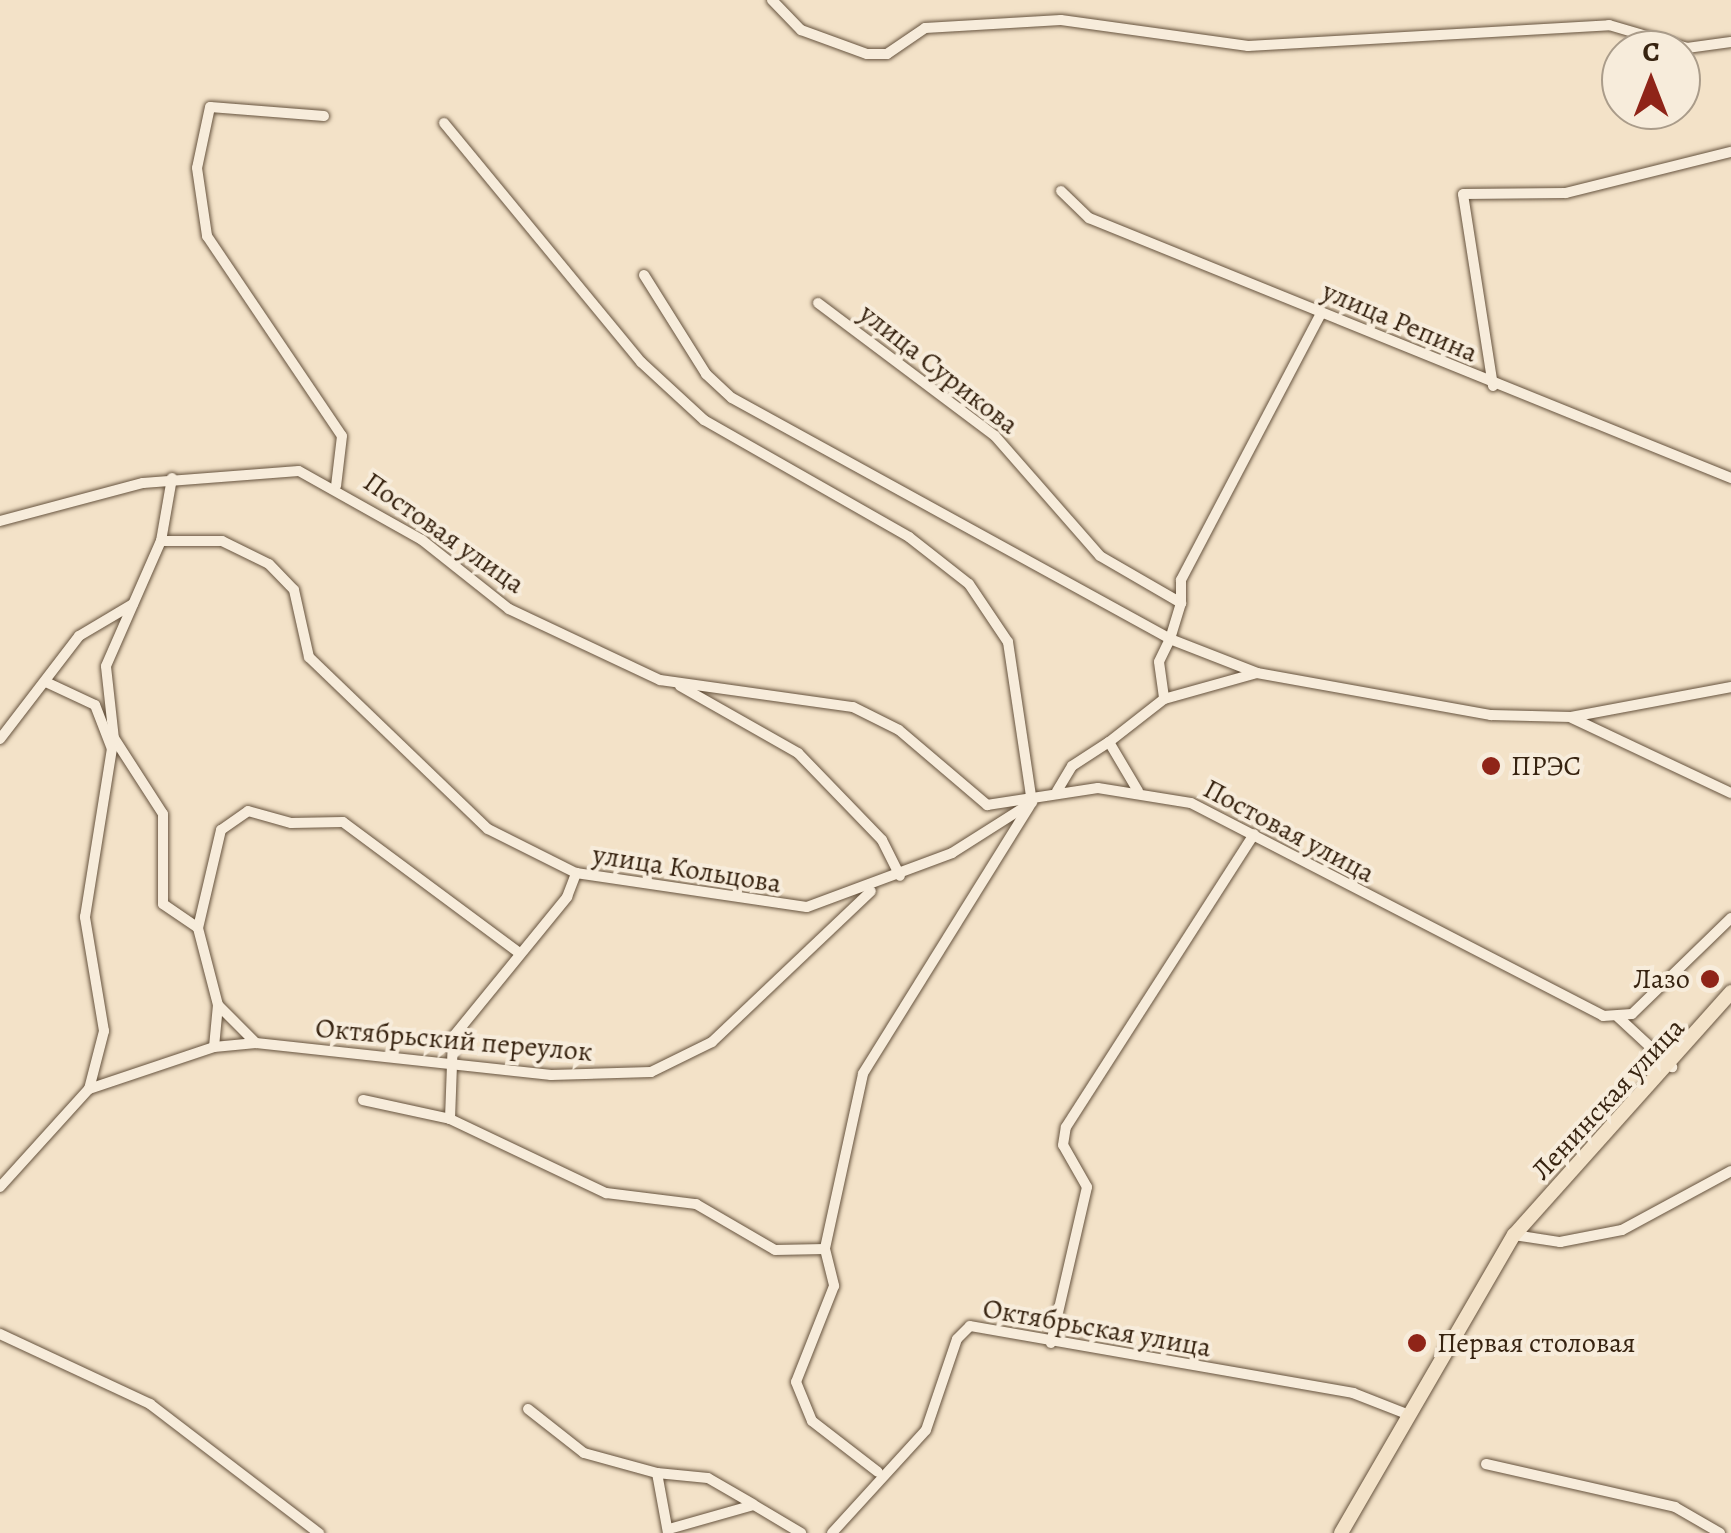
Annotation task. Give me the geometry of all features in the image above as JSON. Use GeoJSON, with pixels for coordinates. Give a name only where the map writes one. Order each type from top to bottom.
{"type":"FeatureCollection","features":[{"type":"Feature","properties":{"kind":"main road","name":"Ленинская улица"},"geometry":{"type":"LineString","coordinates":[[1341,1533],[1514,1234],[1672,1067],[1731,992]]}},
{"type":"Feature","properties":{"kind":"street"},"geometry":{"type":"LineString","coordinates":[[772,0],[801,30],[867,54],[887,54],[925,28],[1061,20],[1248,46],[1609,25],[1688,48],[1731,42]]}},
{"type":"Feature","properties":{"kind":"street"},"geometry":{"type":"LineString","coordinates":[[324,116],[210,108],[197,168],[207,236],[342,436],[336,486]]}},
{"type":"Feature","properties":{"kind":"street"},"geometry":{"type":"LineString","coordinates":[[444,123],[569,284],[704,420],[909,537],[969,584],[1008,642],[1020,680],[1032,802],[863,1074],[825,1249],[834,1286],[795,1394],[812,1421],[878,1472]]}},
{"type":"Feature","properties":{"kind":"street"},"geometry":{"type":"LineString","coordinates":[[1492,386],[1463,194],[1566,193],[1731,152]]}},
{"type":"Feature","properties":{"kind":"street","name":"улица Репина"},"geometry":{"type":"LineString","coordinates":[[1060,190],[1089,218],[1492,386],[1731,478]]}},
{"type":"Feature","properties":{"kind":"street"},"geometry":{"type":"LineString","coordinates":[[644,275],[706,374],[732,398],[1170,639],[1257,672],[1491,715],[1571,717],[1731,688]]}},
{"type":"Feature","properties":{"kind":"street","name":"улица Сурикова"},"geometry":{"type":"LineString","coordinates":[[818,303],[995,436],[1100,556],[1181,604]]}},
{"type":"Feature","properties":{"kind":"street"},"geometry":{"type":"LineString","coordinates":[[1164,699],[1159,662],[1181,604],[1182,580],[1322,313]]}},
{"type":"Feature","properties":{"kind":"street","name":"Постовая улица"},"geometry":{"type":"LineString","coordinates":[[0,521],[172,478],[299,471],[336,486],[509,610],[680,683],[798,753],[882,840],[900,876]]}},
{"type":"Feature","properties":{"kind":"street"},"geometry":{"type":"LineString","coordinates":[[0,1187],[89,1088],[104,1032],[84,918],[113,743],[106,666],[161,541],[172,478]]}},
{"type":"Feature","properties":{"kind":"street","name":"улица Кольцова"},"geometry":{"type":"LineString","coordinates":[[161,541],[222,541],[269,564],[294,590],[309,658],[488,829],[576,874],[792,909],[874,888],[1032,802]]}},
{"type":"Feature","properties":{"kind":"street"},"geometry":{"type":"LineString","coordinates":[[0,739],[48,682],[79,636],[134,603]]}},
{"type":"Feature","properties":{"kind":"street"},"geometry":{"type":"LineString","coordinates":[[1057,790],[1072,766],[1164,699],[1257,672]]}},
{"type":"Feature","properties":{"kind":"street"},"geometry":{"type":"LineString","coordinates":[[48,682],[94,706],[113,743],[163,814],[164,904],[198,928]]}},
{"type":"Feature","properties":{"kind":"street","name":"Постовая улица"},"geometry":{"type":"LineString","coordinates":[[680,683],[852,708],[899,730],[969,798],[1032,802],[1057,790],[1138,791],[1192,803],[1564,1002],[1618,1017]]}},
{"type":"Feature","properties":{"kind":"street"},"geometry":{"type":"LineString","coordinates":[[1571,717],[1731,793]]}},
{"type":"Feature","properties":{"kind":"street"},"geometry":{"type":"LineString","coordinates":[[1108,742],[1138,791]]}},
{"type":"Feature","properties":{"kind":"street"},"geometry":{"type":"LineString","coordinates":[[214,1047],[218,1005],[198,928],[221,830],[248,811],[291,824],[344,822],[517,952]]}},
{"type":"Feature","properties":{"kind":"street"},"geometry":{"type":"LineString","coordinates":[[1050,1343],[1087,1187],[1063,1145],[1066,1126],[1254,834]]}},
{"type":"Feature","properties":{"kind":"street"},"geometry":{"type":"LineString","coordinates":[[450,1119],[453,1038],[517,952],[567,897],[576,874]]}},
{"type":"Feature","properties":{"kind":"street","name":"Октябрьский переулок"},"geometry":{"type":"LineString","coordinates":[[89,1088],[214,1047],[256,1044],[600,1076],[681,1063],[874,888]]}},
{"type":"Feature","properties":{"kind":"street"},"geometry":{"type":"LineString","coordinates":[[1672,1067],[1618,1017],[1658,993],[1731,918]]}},
{"type":"Feature","properties":{"kind":"street"},"geometry":{"type":"LineString","coordinates":[[218,1005],[256,1044]]}},
{"type":"Feature","properties":{"kind":"street"},"geometry":{"type":"LineString","coordinates":[[363,1100],[450,1119],[606,1193],[696,1204],[775,1250],[825,1249]]}},
{"type":"Feature","properties":{"kind":"street"},"geometry":{"type":"LineString","coordinates":[[1514,1234],[1560,1242],[1622,1230],[1731,1171]]}},
{"type":"Feature","properties":{"kind":"street","name":"Октябрьская улица"},"geometry":{"type":"LineString","coordinates":[[832,1533],[878,1472],[926,1430],[964,1330],[1353,1393],[1407,1414]]}},
{"type":"Feature","properties":{"kind":"street"},"geometry":{"type":"LineString","coordinates":[[0,1334],[150,1404],[318,1533]]}},
{"type":"Feature","properties":{"kind":"street"},"geometry":{"type":"LineString","coordinates":[[528,1409],[584,1453],[657,1473],[708,1478],[801,1533]]}},
{"type":"Feature","properties":{"kind":"street"},"geometry":{"type":"LineString","coordinates":[[1486,1464],[1674,1508],[1722,1533],[1731,1527]]}},
{"type":"Feature","properties":{"kind":"street"},"geometry":{"type":"LineString","coordinates":[[657,1473],[668,1531],[754,1505]]}},
{"type":"Feature","properties":{"kind":"place","name":"ПРЭС"},"geometry":{"type":"Point","coordinates":[1491,766]}},
{"type":"Feature","properties":{"kind":"place","name":"Лазо"},"geometry":{"type":"Point","coordinates":[1710,979]}},
{"type":"Feature","properties":{"kind":"place","name":"Первая столовая"},"geometry":{"type":"Point","coordinates":[1417,1343]}}]}
